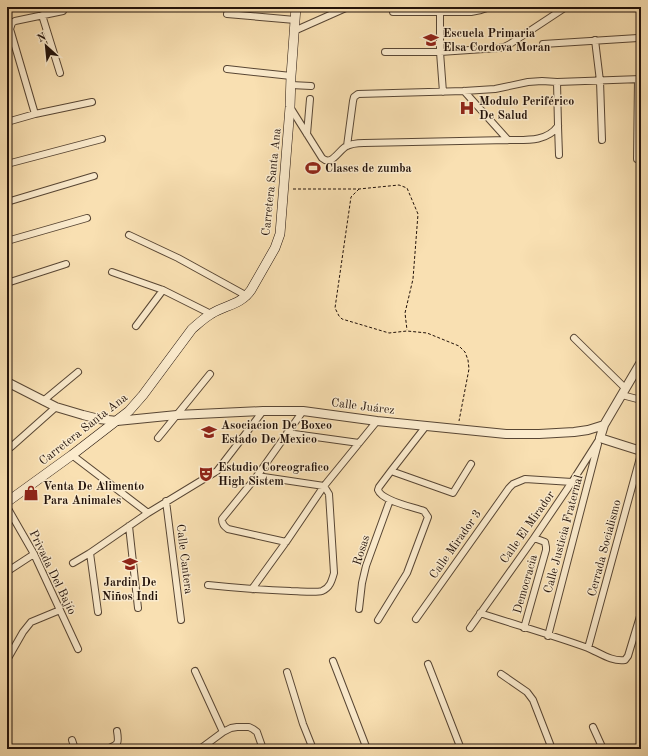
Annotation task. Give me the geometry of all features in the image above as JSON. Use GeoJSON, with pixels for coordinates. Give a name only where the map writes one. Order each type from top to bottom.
{"type":"FeatureCollection","features":[{"type":"Feature","properties":{"kind":"main road","name":"Carretera Santa Ana"},"geometry":{"type":"LineString","coordinates":[[7,502],[129,411],[199,322],[211,314],[247,296],[280,234],[296,7]]}},
{"type":"Feature","properties":{"kind":"street"},"geometry":{"type":"LineString","coordinates":[[35,114],[10,29],[15,21],[63,11],[64,7]]}},
{"type":"Feature","properties":{"kind":"street"},"geometry":{"type":"LineString","coordinates":[[294,31],[348,7]]}},
{"type":"Feature","properties":{"kind":"street"},"geometry":{"type":"LineString","coordinates":[[393,12],[440,9],[471,12],[490,7]]}},
{"type":"Feature","properties":{"kind":"street"},"geometry":{"type":"LineString","coordinates":[[385,52],[440,52],[504,47],[566,7]]}},
{"type":"Feature","properties":{"kind":"street"},"geometry":{"type":"LineString","coordinates":[[440,9],[440,52],[443,92]]}},
{"type":"Feature","properties":{"kind":"street"},"geometry":{"type":"LineString","coordinates":[[227,14],[295,20]]}},
{"type":"Feature","properties":{"kind":"street"},"geometry":{"type":"LineString","coordinates":[[42,15],[60,73]]}},
{"type":"Feature","properties":{"kind":"street"},"geometry":{"type":"LineString","coordinates":[[543,44],[638,38]]}},
{"type":"Feature","properties":{"kind":"street"},"geometry":{"type":"LineString","coordinates":[[595,40],[600,80],[602,140]]}},
{"type":"Feature","properties":{"kind":"street"},"geometry":{"type":"LineString","coordinates":[[227,69],[291,80],[311,86]]}},
{"type":"Feature","properties":{"kind":"street"},"geometry":{"type":"LineString","coordinates":[[347,146],[353,101],[356,95],[361,93],[464,91],[495,89],[528,82],[542,81],[557,82],[640,79],[637,159]]}},
{"type":"Feature","properties":{"kind":"street"},"geometry":{"type":"LineString","coordinates":[[557,82],[559,155]]}},
{"type":"Feature","properties":{"kind":"street"},"geometry":{"type":"LineString","coordinates":[[464,91],[508,140]]}},
{"type":"Feature","properties":{"kind":"street"},"geometry":{"type":"LineString","coordinates":[[306,134],[310,99]]}},
{"type":"Feature","properties":{"kind":"street"},"geometry":{"type":"LineString","coordinates":[[7,122],[35,114],[92,102]]}},
{"type":"Feature","properties":{"kind":"street"},"geometry":{"type":"LineString","coordinates":[[290,107],[322,158],[330,161],[347,146],[364,142],[527,140],[548,135],[558,126]]}},
{"type":"Feature","properties":{"kind":"street"},"geometry":{"type":"LineString","coordinates":[[7,164],[102,138]]}},
{"type":"Feature","properties":{"kind":"street"},"geometry":{"type":"LineString","coordinates":[[7,202],[94,176]]}},
{"type":"Feature","properties":{"kind":"street"},"geometry":{"type":"LineString","coordinates":[[7,241],[87,218]]}},
{"type":"Feature","properties":{"kind":"street"},"geometry":{"type":"LineString","coordinates":[[129,235],[178,258],[247,296]]}},
{"type":"Feature","properties":{"kind":"street"},"geometry":{"type":"LineString","coordinates":[[7,282],[66,264]]}},
{"type":"Feature","properties":{"kind":"street"},"geometry":{"type":"LineString","coordinates":[[112,272],[163,290],[211,314]]}},
{"type":"Feature","properties":{"kind":"street"},"geometry":{"type":"LineString","coordinates":[[136,326],[163,290]]}},
{"type":"Feature","properties":{"kind":"street"},"geometry":{"type":"LineString","coordinates":[[574,338],[624,392],[641,400]]}},
{"type":"Feature","properties":{"kind":"street"},"geometry":{"type":"LineString","coordinates":[[641,362],[604,425],[600,438],[641,451]]}},
{"type":"Feature","properties":{"kind":"street"},"geometry":{"type":"LineString","coordinates":[[43,401],[78,372]]}},
{"type":"Feature","properties":{"kind":"street"},"geometry":{"type":"LineString","coordinates":[[158,438],[210,374]]}},
{"type":"Feature","properties":{"kind":"street","name":"Calle Juárez"},"geometry":{"type":"LineString","coordinates":[[7,382],[56,407],[91,417],[117,421],[177,415],[263,411],[303,411],[377,421],[506,434],[574,432],[588,430],[604,425]]}},
{"type":"Feature","properties":{"kind":"street"},"geometry":{"type":"LineString","coordinates":[[11,447],[56,407]]}},
{"type":"Feature","properties":{"kind":"street"},"geometry":{"type":"LineString","coordinates":[[73,563],[166,501],[217,471],[263,411]]}},
{"type":"Feature","properties":{"kind":"street"},"geometry":{"type":"LineString","coordinates":[[286,542],[228,529],[223,526],[222,519],[257,476],[303,411]]}},
{"type":"Feature","properties":{"kind":"street"},"geometry":{"type":"LineString","coordinates":[[252,589],[324,486],[377,421]]}},
{"type":"Feature","properties":{"kind":"street"},"geometry":{"type":"LineString","coordinates":[[378,620],[407,573],[428,517],[424,511],[390,500],[380,494],[378,490],[390,471],[426,426]]}},
{"type":"Feature","properties":{"kind":"street"},"geometry":{"type":"LineString","coordinates":[[287,433],[359,443]]}},
{"type":"Feature","properties":{"kind":"street","name":"Calle El Mirador"},"geometry":{"type":"LineString","coordinates":[[470,628],[534,538],[600,438]]}},
{"type":"Feature","properties":{"kind":"street","name":"Calle Justicia Fraternal"},"geometry":{"type":"LineString","coordinates":[[548,636],[600,438]]}},
{"type":"Feature","properties":{"kind":"street","name":"Cerrada Socialismo"},"geometry":{"type":"LineString","coordinates":[[588,648],[641,454]]}},
{"type":"Feature","properties":{"kind":"street"},"geometry":{"type":"LineString","coordinates":[[72,455],[148,513]]}},
{"type":"Feature","properties":{"kind":"street"},"geometry":{"type":"LineString","coordinates":[[390,471],[453,493],[471,464]]}},
{"type":"Feature","properties":{"kind":"street"},"geometry":{"type":"LineString","coordinates":[[208,585],[252,589],[321,591],[327,588],[331,583],[334,574],[329,494],[324,486],[257,476]]}},
{"type":"Feature","properties":{"kind":"street","name":"Calle Mirador 3"},"geometry":{"type":"LineString","coordinates":[[416,618],[513,484],[525,479],[572,482]]}},
{"type":"Feature","properties":{"kind":"street","name":"Rosas"},"geometry":{"type":"LineString","coordinates":[[359,609],[362,583],[366,566],[390,500]]}},
{"type":"Feature","properties":{"kind":"street","name":"Calle Cantera"},"geometry":{"type":"LineString","coordinates":[[166,501],[181,620]]}},
{"type":"Feature","properties":{"kind":"street","name":"Privada Del Bajío"},"geometry":{"type":"LineString","coordinates":[[7,507],[34,554],[78,649]]}},
{"type":"Feature","properties":{"kind":"street"},"geometry":{"type":"LineString","coordinates":[[129,526],[138,608]]}},
{"type":"Feature","properties":{"kind":"street","name":"Democracia"},"geometry":{"type":"LineString","coordinates":[[524,628],[546,550],[544,542],[534,538]]}},
{"type":"Feature","properties":{"kind":"street"},"geometry":{"type":"LineString","coordinates":[[90,553],[98,612]]}},
{"type":"Feature","properties":{"kind":"street"},"geometry":{"type":"LineString","coordinates":[[8,571],[34,554]]}},
{"type":"Feature","properties":{"kind":"street"},"geometry":{"type":"LineString","coordinates":[[7,660],[23,632],[31,622],[60,610]]}},
{"type":"Feature","properties":{"kind":"street"},"geometry":{"type":"LineString","coordinates":[[480,613],[588,648],[613,659],[625,660],[631,651],[641,613]]}},
{"type":"Feature","properties":{"kind":"street"},"geometry":{"type":"LineString","coordinates":[[333,661],[367,749]]}},
{"type":"Feature","properties":{"kind":"street"},"geometry":{"type":"LineString","coordinates":[[428,664],[461,749]]}},
{"type":"Feature","properties":{"kind":"street"},"geometry":{"type":"LineString","coordinates":[[194,671],[223,732]]}},
{"type":"Feature","properties":{"kind":"street"},"geometry":{"type":"LineString","coordinates":[[287,672],[313,749]]}},
{"type":"Feature","properties":{"kind":"street"},"geometry":{"type":"LineString","coordinates":[[501,674],[526,692],[533,700],[552,749]]}},
{"type":"Feature","properties":{"kind":"street"},"geometry":{"type":"LineString","coordinates":[[200,749],[231,728],[249,727],[256,732],[263,749]]}},
{"type":"Feature","properties":{"kind":"street"},"geometry":{"type":"LineString","coordinates":[[593,727],[603,749]]}},
{"type":"Feature","properties":{"kind":"street"},"geometry":{"type":"LineString","coordinates":[[106,749],[113,747],[117,743],[117,731]]}},
{"type":"Feature","properties":{"kind":"street"},"geometry":{"type":"LineString","coordinates":[[72,740],[75,749]]}},
{"type":"Feature","properties":{"kind":"path"},"geometry":{"type":"LineString","coordinates":[[284,189],[359,189],[399,185],[407,188],[410,192],[418,214],[413,279],[405,313],[407,331]]}},
{"type":"Feature","properties":{"kind":"path"},"geometry":{"type":"LineString","coordinates":[[359,189],[351,197],[335,308],[342,319],[389,333],[407,331],[427,333],[459,346],[465,352],[470,369],[457,429]]}},
{"type":"Feature","properties":{"kind":"place","name":"Escuela Primaria Elsa Cordova Moran"},"geometry":{"type":"Point","coordinates":[431,40]}},
{"type":"Feature","properties":{"kind":"place","name":"Modulo Periférico De Salud"},"geometry":{"type":"Point","coordinates":[467,108]}},
{"type":"Feature","properties":{"kind":"place","name":"Clases de zumba"},"geometry":{"type":"Point","coordinates":[313,168]}},
{"type":"Feature","properties":{"kind":"place","name":"Asociacion De Boxeo Estado De Mexico"},"geometry":{"type":"Point","coordinates":[209,432]}},
{"type":"Feature","properties":{"kind":"place","name":"Estudio Coreografico High Sistem"},"geometry":{"type":"Point","coordinates":[206,474]}},
{"type":"Feature","properties":{"kind":"place","name":"Venta De Alimento Para Animales"},"geometry":{"type":"Point","coordinates":[31,493]}},
{"type":"Feature","properties":{"kind":"place","name":"Jardin De Niños Indi"},"geometry":{"type":"Point","coordinates":[130,564]}}]}
